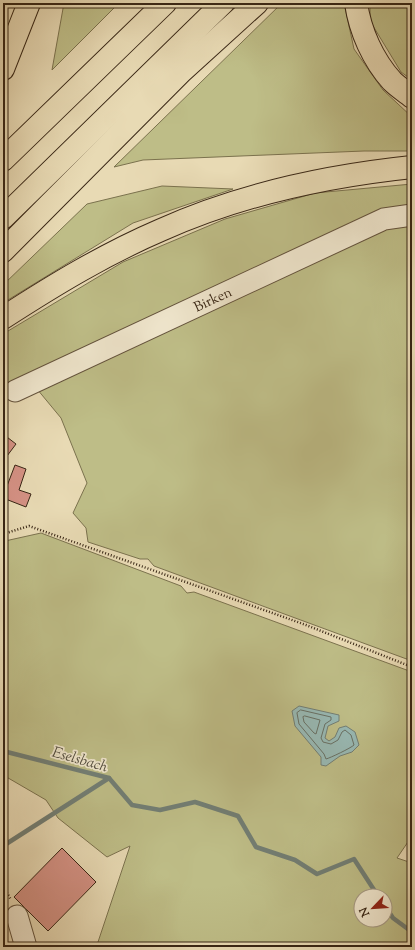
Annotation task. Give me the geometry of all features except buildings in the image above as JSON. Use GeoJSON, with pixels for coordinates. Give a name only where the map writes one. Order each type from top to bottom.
{"type":"FeatureCollection","features":[{"type":"Feature","properties":{"kind":"highway"},"geometry":{"type":"LineString","coordinates":[[3,69],[29,3]]}},
{"type":"Feature","properties":{"kind":"highway"},"geometry":{"type":"LineString","coordinates":[[3,160],[165,3]]}},
{"type":"Feature","properties":{"kind":"highway"},"geometry":{"type":"LineString","coordinates":[[3,218],[223,3]]}},
{"type":"Feature","properties":{"kind":"highway"},"geometry":{"type":"LineString","coordinates":[[3,251],[182,71],[257,3]]}},
{"type":"Feature","properties":{"kind":"highway"},"geometry":{"type":"LineString","coordinates":[[356,3],[359,22],[373,54],[393,81],[412,97]]}},
{"type":"Feature","properties":{"kind":"highway"},"geometry":{"type":"LineString","coordinates":[[3,318],[64,279],[114,252],[162,229],[211,210],[266,193],[317,180],[371,171],[412,167]]}},
{"type":"Feature","properties":{"kind":"street","name":"Birken"},"geometry":{"type":"LineString","coordinates":[[15,390],[384,219],[412,215]]}},
{"type":"Feature","properties":{"kind":"street"},"geometry":{"type":"LineString","coordinates":[[17,916],[26,947]]}},
{"type":"Feature","properties":{"kind":"path"},"geometry":{"type":"LineString","coordinates":[[3,534],[29,526],[306,625],[412,667]]}},
{"type":"Feature","properties":{"kind":"shaded area"},"geometry":{"type":"Polygon","coordinates":[[[64,3],[119,3],[52,70],[64,3]]]}},
{"type":"Feature","properties":{"kind":"shaded area"},"geometry":{"type":"Polygon","coordinates":[[[282,3],[344,3],[354,49],[383,90],[412,117],[412,151],[364,151],[143,160],[114,167],[282,3]]]}},
{"type":"Feature","properties":{"kind":"shaded area"},"geometry":{"type":"Polygon","coordinates":[[[370,3],[412,3],[412,80],[401,72],[370,21],[370,3]]]}},
{"type":"Feature","properties":{"kind":"shaded area"},"geometry":{"type":"Polygon","coordinates":[[[412,184],[412,661],[154,566],[148,559],[140,559],[88,542],[86,528],[73,513],[87,483],[61,418],[37,389],[3,399],[3,334],[123,262],[225,219],[315,193],[412,184]]]}},
{"type":"Feature","properties":{"kind":"shaded area"},"geometry":{"type":"Polygon","coordinates":[[[162,186],[233,189],[133,223],[3,303],[3,285],[87,204],[162,186]]]}},
{"type":"Feature","properties":{"kind":"shaded area"},"geometry":{"type":"Polygon","coordinates":[[[41,533],[181,586],[187,593],[194,592],[412,672],[412,836],[397,858],[412,863],[412,947],[92,947],[98,942],[130,846],[107,857],[58,818],[46,800],[3,775],[3,548],[5,541],[41,533]]]}},
{"type":"Feature","properties":{"kind":"water"},"geometry":{"type":"Polygon","coordinates":[[[299,706],[339,715],[339,721],[328,726],[325,738],[329,741],[335,737],[339,728],[346,726],[355,732],[359,745],[352,752],[340,756],[326,766],[321,765],[321,757],[295,726],[292,711],[299,706]]]}},
{"type":"Feature","properties":{"kind":"waterway","name":"Eselsbach"},"geometry":{"type":"LineString","coordinates":[[3,751],[109,778],[132,805],[160,810],[195,802],[238,816],[256,847],[295,860],[317,874],[354,859],[373,888]]}},
{"type":"Feature","properties":{"kind":"waterway"},"geometry":{"type":"LineString","coordinates":[[3,846],[109,778]]}},
{"type":"Feature","properties":{"kind":"waterway","name":"Eselsbach"},"geometry":{"type":"LineString","coordinates":[[393,918],[412,932]]}}]}
